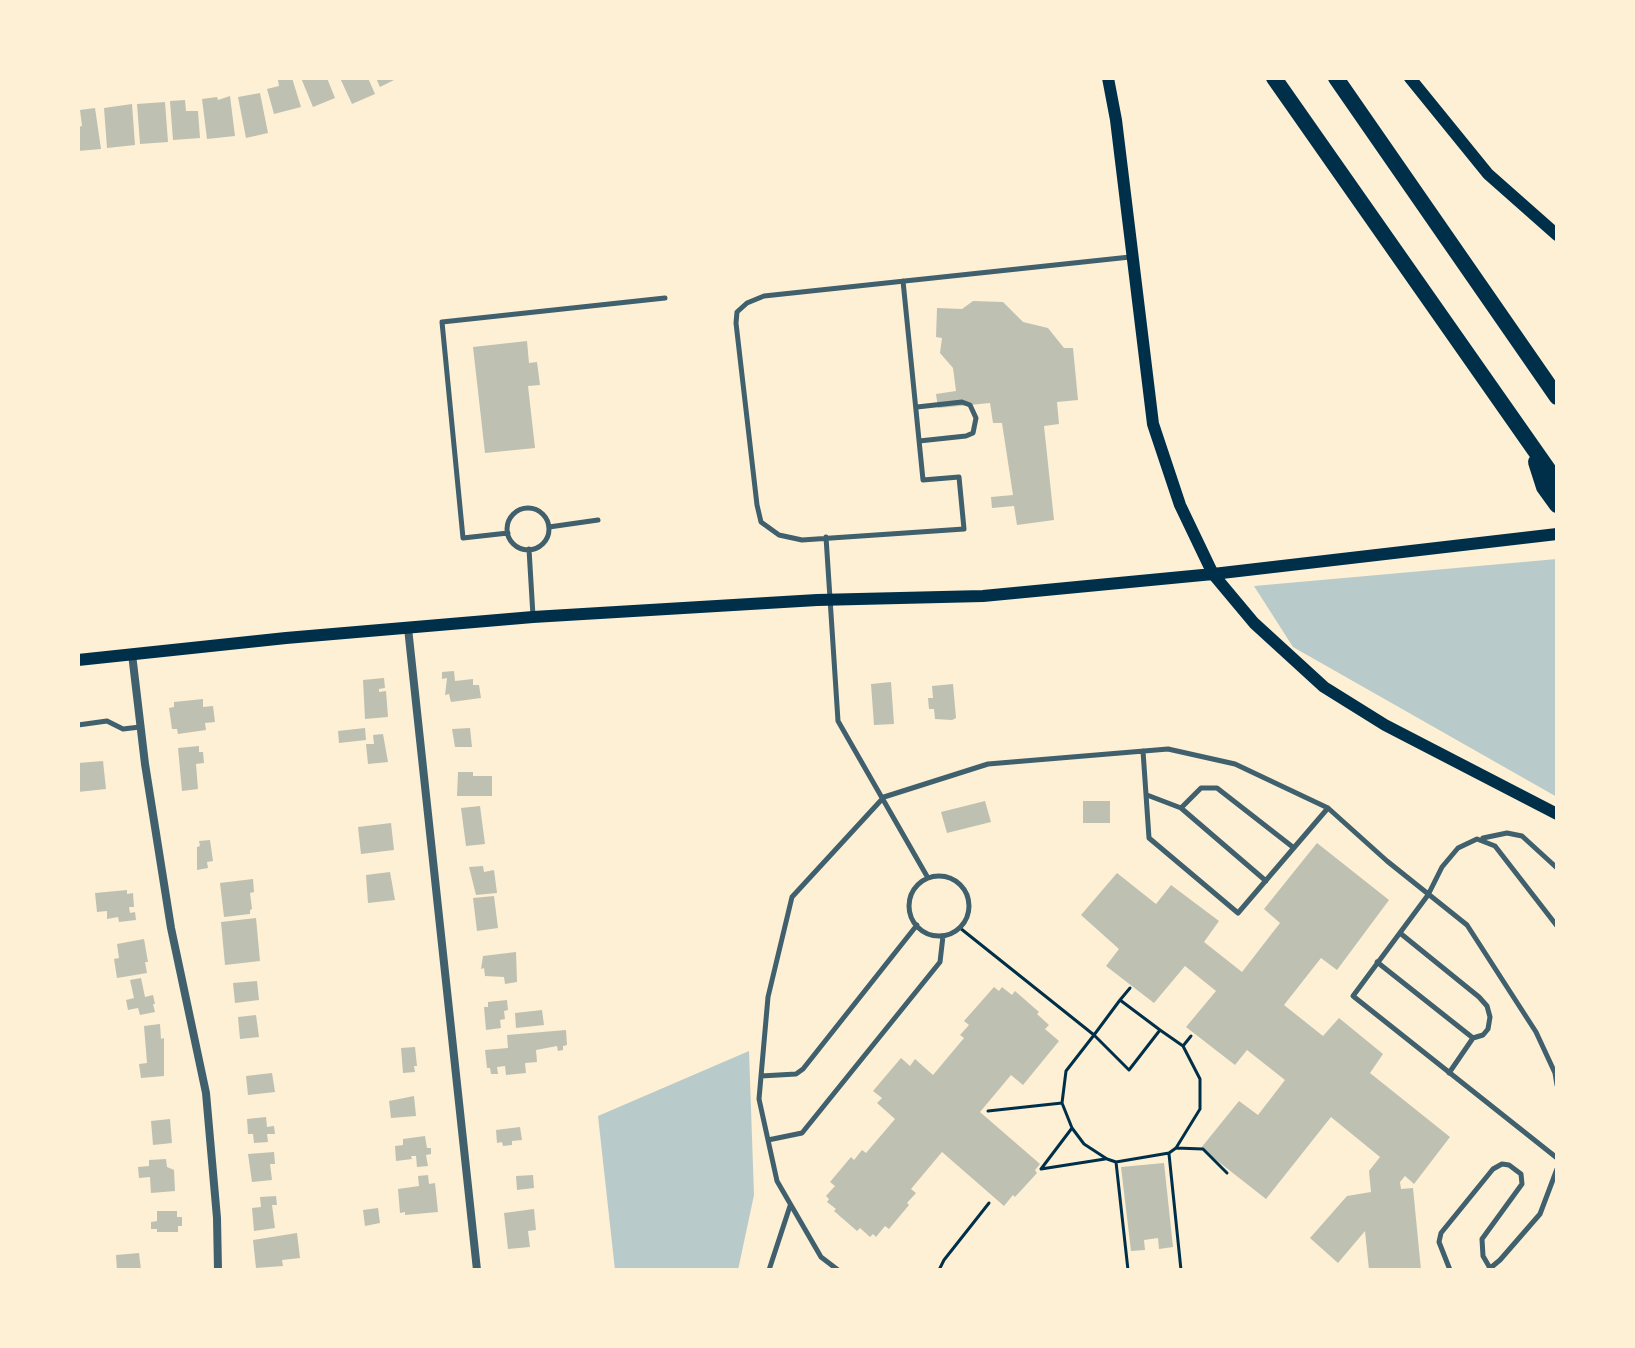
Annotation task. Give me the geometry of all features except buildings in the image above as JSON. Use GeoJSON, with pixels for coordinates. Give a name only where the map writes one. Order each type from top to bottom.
{"type":"FeatureCollection","features":[{"type":"Feature","properties":{"kind":"highway"},"geometry":{"type":"LineString","coordinates":[[1274,78],[1557,482]]}},
{"type":"Feature","properties":{"kind":"highway"},"geometry":{"type":"LineString","coordinates":[[1336,78],[1557,397]]}},
{"type":"Feature","properties":{"kind":"highway"},"geometry":{"type":"LineString","coordinates":[[1531,445],[1544,487],[1557,505]]}},
{"type":"Feature","properties":{"kind":"main road"},"geometry":{"type":"LineString","coordinates":[[1108,78],[1116,120],[1153,424],[1180,505],[1213,574],[1254,623],[1324,687],[1385,725],[1557,814]]}},
{"type":"Feature","properties":{"kind":"main road"},"geometry":{"type":"LineString","coordinates":[[1410,78],[1488,174],[1557,235]]}},
{"type":"Feature","properties":{"kind":"main road"},"geometry":{"type":"LineString","coordinates":[[78,660],[533,617],[830,600],[983,596],[1213,574],[1557,534]]}},
{"type":"Feature","properties":{"kind":"street"},"geometry":{"type":"LineString","coordinates":[[408,628],[477,1270]]}},
{"type":"Feature","properties":{"kind":"street"},"geometry":{"type":"LineString","coordinates":[[132,654],[171,928],[206,1093],[217,1218],[218,1270]]}},
{"type":"Feature","properties":{"kind":"lane"},"geometry":{"type":"LineString","coordinates":[[903,281],[923,480],[959,477],[964,529],[802,540],[779,535],[761,522],[736,323],[737,312],[747,303],[764,296],[1131,256]]}},
{"type":"Feature","properties":{"kind":"lane"},"geometry":{"type":"LineString","coordinates":[[508,533],[463,538],[442,322],[665,298]]}},
{"type":"Feature","properties":{"kind":"lane"},"geometry":{"type":"LineString","coordinates":[[916,407],[962,402],[970,405],[976,418],[973,433],[966,436],[919,441]]}},
{"type":"Feature","properties":{"kind":"lane"},"geometry":{"type":"LineString","coordinates":[[526,508],[544,515],[549,527],[546,539],[536,548],[515,545],[508,533],[509,520],[519,510],[526,508]]}},
{"type":"Feature","properties":{"kind":"lane"},"geometry":{"type":"LineString","coordinates":[[549,527],[598,520]]}},
{"type":"Feature","properties":{"kind":"lane"},"geometry":{"type":"LineString","coordinates":[[826,537],[838,721],[928,878]]}},
{"type":"Feature","properties":{"kind":"lane"},"geometry":{"type":"LineString","coordinates":[[529,549],[533,617]]}},
{"type":"Feature","properties":{"kind":"lane"},"geometry":{"type":"LineString","coordinates":[[78,725],[107,721],[123,729],[141,727]]}},
{"type":"Feature","properties":{"kind":"lane"},"geometry":{"type":"LineString","coordinates":[[838,1270],[821,1257],[777,1181],[759,1099],[768,997],[792,897],[884,797],[988,764],[1168,749],[1235,764],[1328,808],[1467,925],[1536,1032],[1555,1073],[1557,1085]]}},
{"type":"Feature","properties":{"kind":"lane"},"geometry":{"type":"LineString","coordinates":[[1143,751],[1149,838],[1238,913],[1328,808]]}},
{"type":"Feature","properties":{"kind":"lane"},"geometry":{"type":"LineString","coordinates":[[1181,808],[1201,788],[1217,788],[1294,848]]}},
{"type":"Feature","properties":{"kind":"lane"},"geometry":{"type":"LineString","coordinates":[[1147,795],[1181,808],[1266,881]]}},
{"type":"Feature","properties":{"kind":"lane"},"geometry":{"type":"LineString","coordinates":[[1557,868],[1522,836],[1507,833],[1477,839],[1458,848],[1442,867],[1428,895],[1354,993],[1354,999],[1557,1158]]}},
{"type":"Feature","properties":{"kind":"lane"},"geometry":{"type":"LineString","coordinates":[[1477,839],[1495,846],[1557,926]]}},
{"type":"Feature","properties":{"kind":"lane"},"geometry":{"type":"LineString","coordinates":[[928,878],[951,878],[961,885],[967,895],[967,918],[960,928],[943,936],[933,935],[917,925],[910,914],[910,903],[919,884],[928,878]]}},
{"type":"Feature","properties":{"kind":"lane"},"geometry":{"type":"LineString","coordinates":[[761,1076],[796,1074],[803,1069],[917,925]]}},
{"type":"Feature","properties":{"kind":"lane"},"geometry":{"type":"LineString","coordinates":[[1400,933],[1487,1006],[1490,1017],[1488,1029],[1483,1035],[1473,1038],[1449,1073]]}},
{"type":"Feature","properties":{"kind":"lane"},"geometry":{"type":"LineString","coordinates":[[768,1140],[802,1133],[940,962],[943,936]]}},
{"type":"Feature","properties":{"kind":"lane"},"geometry":{"type":"LineString","coordinates":[[1377,962],[1473,1038]]}},
{"type":"Feature","properties":{"kind":"lane"},"geometry":{"type":"LineString","coordinates":[[1450,1270],[1440,1245],[1441,1233],[1493,1169],[1502,1164],[1509,1165],[1521,1174],[1522,1184],[1482,1239],[1483,1256],[1489,1269],[1540,1214],[1557,1169]]}},
{"type":"Feature","properties":{"kind":"lane"},"geometry":{"type":"LineString","coordinates":[[769,1270],[791,1205]]}},
{"type":"Feature","properties":{"kind":"path"},"geometry":{"type":"LineString","coordinates":[[960,928],[1094,1035],[1129,1070],[1160,1030]]}},
{"type":"Feature","properties":{"kind":"path"},"geometry":{"type":"LineString","coordinates":[[1120,1000],[1183,1046],[1200,1079],[1200,1109],[1176,1148],[1169,1153],[1116,1162],[1084,1144],[1072,1128],[1062,1103],[1066,1071],[1120,1000],[1130,988]]}},
{"type":"Feature","properties":{"kind":"path"},"geometry":{"type":"LineString","coordinates":[[1183,1046],[1191,1036]]}},
{"type":"Feature","properties":{"kind":"path"},"geometry":{"type":"LineString","coordinates":[[988,1111],[1062,1103]]}},
{"type":"Feature","properties":{"kind":"path"},"geometry":{"type":"LineString","coordinates":[[1072,1128],[1041,1169],[1107,1159]]}},
{"type":"Feature","properties":{"kind":"path"},"geometry":{"type":"LineString","coordinates":[[1176,1148],[1203,1149],[1227,1173]]}},
{"type":"Feature","properties":{"kind":"path"},"geometry":{"type":"LineString","coordinates":[[1169,1153],[1181,1270]]}},
{"type":"Feature","properties":{"kind":"path"},"geometry":{"type":"LineString","coordinates":[[1116,1162],[1128,1270]]}},
{"type":"Feature","properties":{"kind":"path"},"geometry":{"type":"LineString","coordinates":[[939,1270],[989,1203]]}},
{"type":"Feature","properties":{"kind":"shaded area"},"geometry":{"type":"Polygon","coordinates":[[[1557,559],[1557,797],[1293,647],[1254,586],[1557,559]]]}},
{"type":"Feature","properties":{"kind":"shaded area"},"geometry":{"type":"Polygon","coordinates":[[[749,1051],[754,1195],[738,1270],[615,1270],[598,1116],[749,1051]]]}}]}
